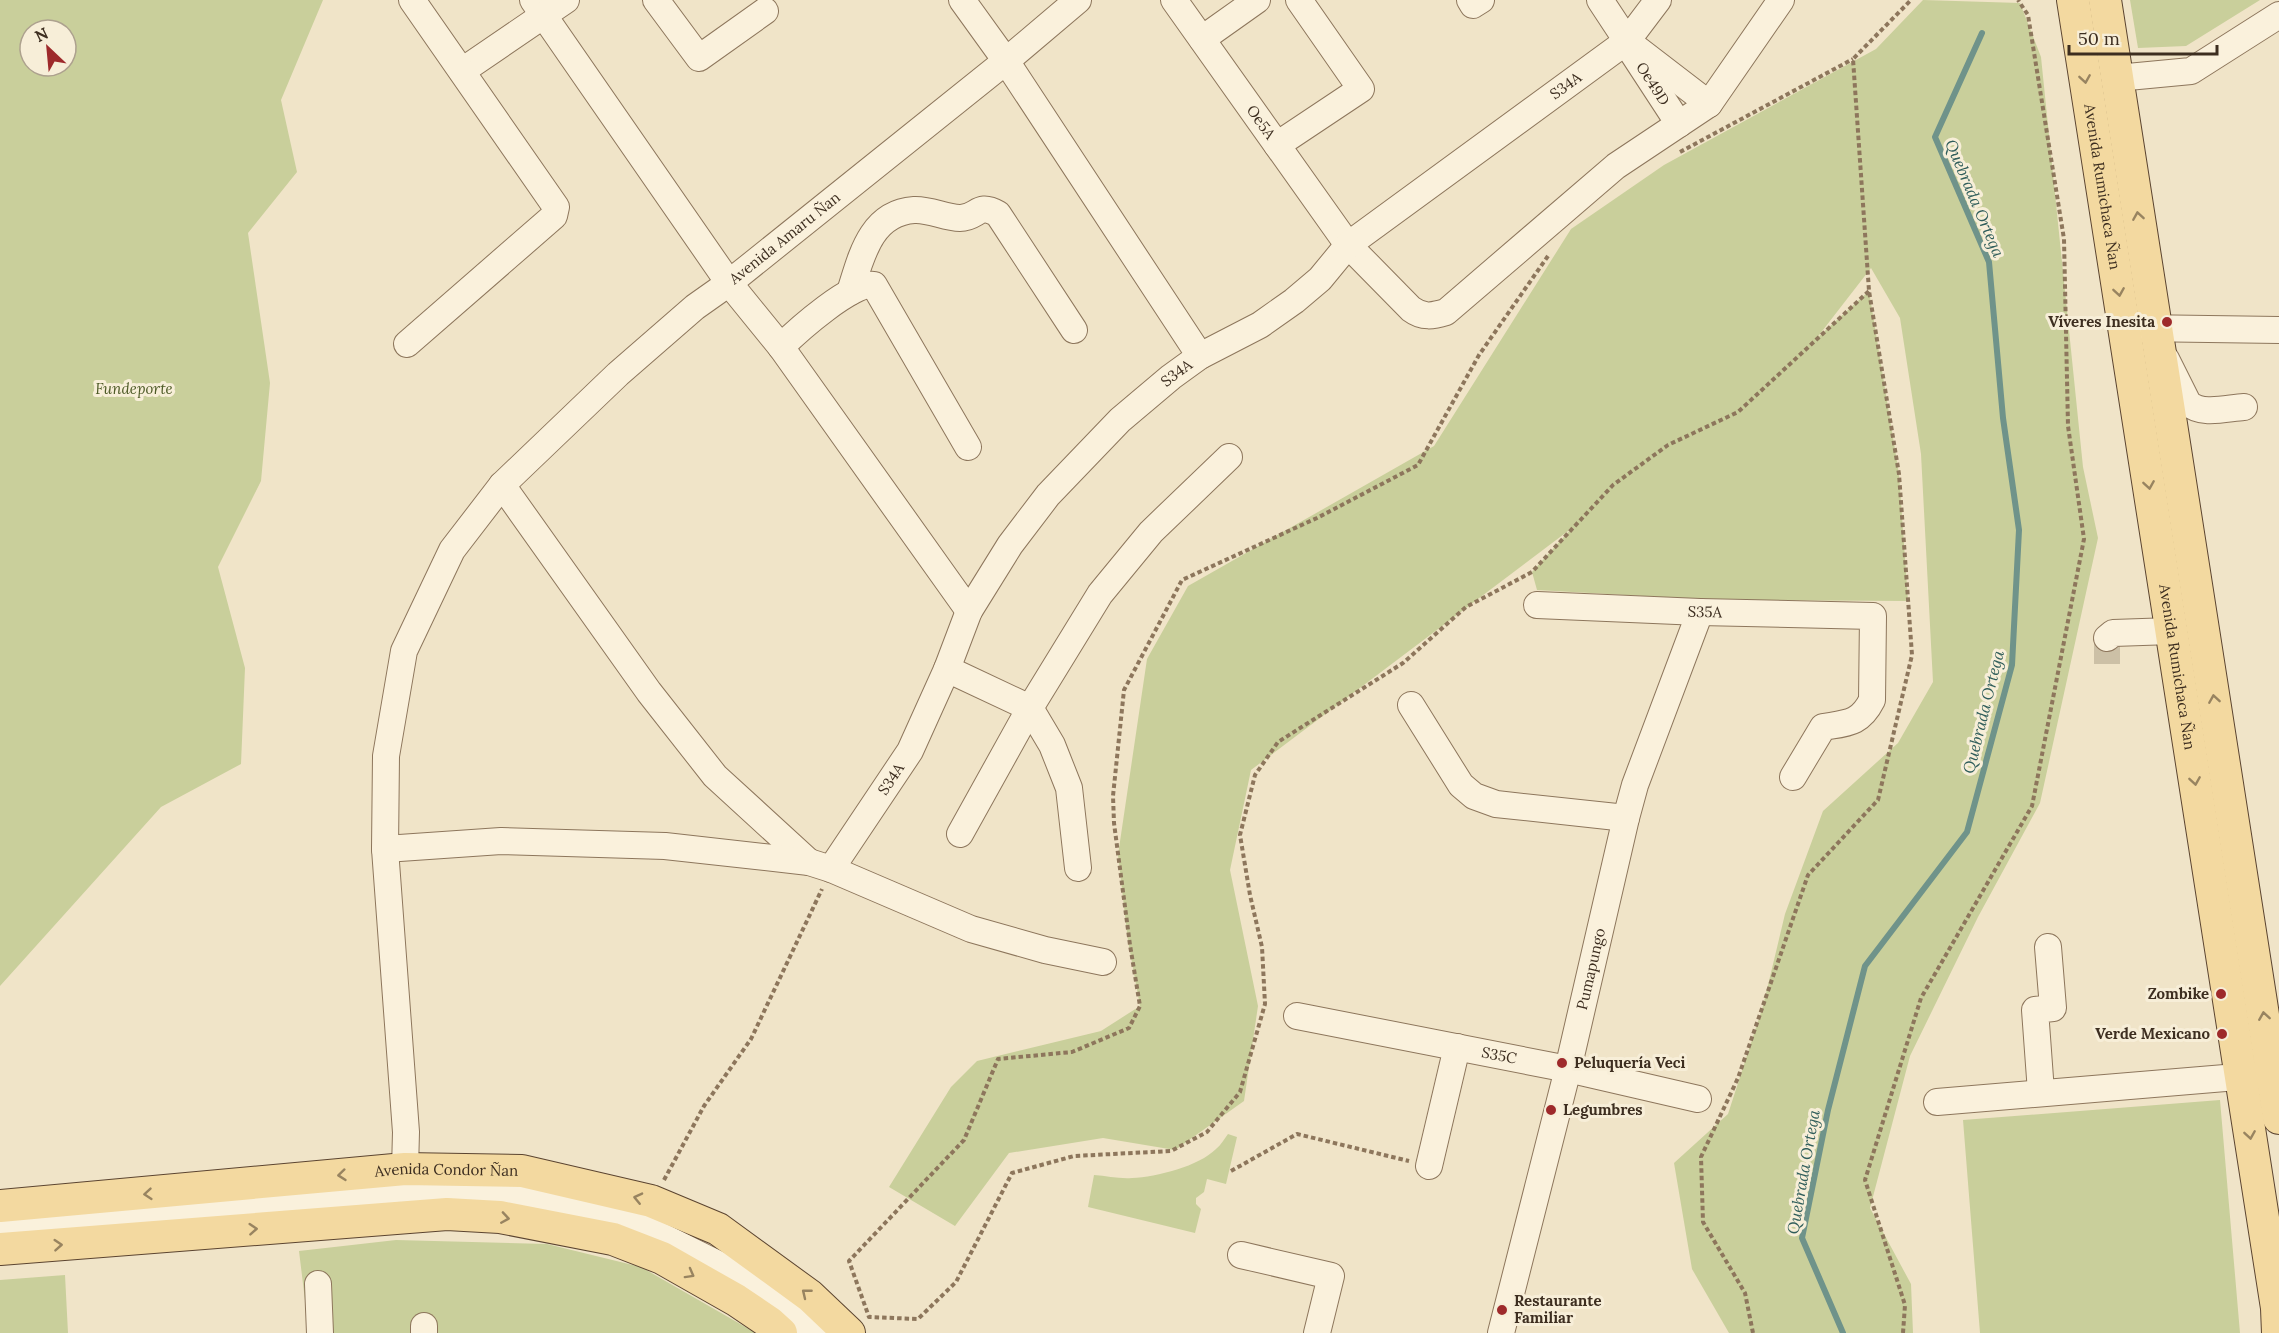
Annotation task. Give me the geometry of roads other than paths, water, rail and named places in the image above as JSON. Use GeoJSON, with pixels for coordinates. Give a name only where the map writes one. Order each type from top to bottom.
{"type":"FeatureCollection","features":[{"type":"Feature","properties":{"kind":"main road","name":"Avenida Rumichaca Ñan"},"geometry":{"type":"LineString","coordinates":[[2073,0],[2242,1077],[2277,1308],[2278,1333]]}},
{"type":"Feature","properties":{"kind":"main road","name":"Avenida Rumichaca Ñan"},"geometry":{"type":"LineString","coordinates":[[2105,0],[2276,1074],[2279,1118]]}},
{"type":"Feature","properties":{"kind":"main road","name":"Avenida Condor Ñan"},"geometry":{"type":"LineString","coordinates":[[0,1206],[405,1169],[522,1171],[651,1201],[718,1229],[810,1296],[849,1333]]}},
{"type":"Feature","properties":{"kind":"main road"},"geometry":{"type":"LineString","coordinates":[[0,1249],[447,1214],[500,1217],[613,1239],[662,1258],[736,1300],[781,1333]]}},
{"type":"Feature","properties":{"kind":"street"},"geometry":{"type":"LineString","coordinates":[[407,344],[554,216],[556,207],[412,0]]}},
{"type":"Feature","properties":{"kind":"street"},"geometry":{"type":"LineString","coordinates":[[462,71],[539,7],[566,0]]}},
{"type":"Feature","properties":{"kind":"street"},"geometry":{"type":"LineString","coordinates":[[656,0],[699,58],[765,11]]}},
{"type":"Feature","properties":{"kind":"street"},"geometry":{"type":"LineString","coordinates":[[962,0],[1006,62],[1200,356]]}},
{"type":"Feature","properties":{"kind":"street","name":"Avenida Amaru Ñan"},"geometry":{"type":"LineString","coordinates":[[405,1169],[406,1132],[385,849],[386,756],[404,651],[452,550],[501,485],[694,307],[729,283],[1006,62],[1078,0]]}},
{"type":"Feature","properties":{"kind":"street","name":"Oe5A"},"geometry":{"type":"LineString","coordinates":[[1174,0],[1348,245],[1418,315],[1431,316],[1446,312],[1616,166],[1679,124]]}},
{"type":"Feature","properties":{"kind":"street"},"geometry":{"type":"LineString","coordinates":[[1202,39],[1257,0]]}},
{"type":"Feature","properties":{"kind":"street"},"geometry":{"type":"LineString","coordinates":[[1277,145],[1361,89],[1299,0]]}},
{"type":"Feature","properties":{"kind":"street"},"geometry":{"type":"LineString","coordinates":[[1470,0],[1473,5],[1480,0]]}},
{"type":"Feature","properties":{"kind":"street"},"geometry":{"type":"LineString","coordinates":[[1600,0],[1635,47]]}},
{"type":"Feature","properties":{"kind":"street","name":"S34A"},"geometry":{"type":"LineString","coordinates":[[820,866],[910,751],[947,669],[969,611],[1010,545],[1048,495],[1120,420],[1200,356],[1260,325],[1294,301],[1320,279],[1348,245],[1635,47],[1658,0]]}},
{"type":"Feature","properties":{"kind":"street"},"geometry":{"type":"LineString","coordinates":[[1679,124],[1709,105],[1781,0]]}},
{"type":"Feature","properties":{"kind":"street"},"geometry":{"type":"LineString","coordinates":[[539,7],[729,283],[781,347],[969,611]]}},
{"type":"Feature","properties":{"kind":"street"},"geometry":{"type":"LineString","coordinates":[[2117,78],[2191,71],[2279,15]]}},
{"type":"Feature","properties":{"kind":"street","name":"Oe49D"},"geometry":{"type":"LineString","coordinates":[[1635,47],[1709,105]]}},
{"type":"Feature","properties":{"kind":"street","name":"Oe49D"},"geometry":{"type":"LineString","coordinates":[[1635,47],[1635,60],[1679,124]]}},
{"type":"Feature","properties":{"kind":"street"},"geometry":{"type":"LineString","coordinates":[[850,292],[868,240],[877,227],[893,216],[914,210],[959,218],[988,208],[998,214],[1074,330]]}},
{"type":"Feature","properties":{"kind":"street"},"geometry":{"type":"LineString","coordinates":[[781,347],[793,334],[850,292],[867,284],[874,285],[968,447]]}},
{"type":"Feature","properties":{"kind":"street"},"geometry":{"type":"LineString","coordinates":[[2124,327],[2157,338],[2279,330]]}},
{"type":"Feature","properties":{"kind":"street"},"geometry":{"type":"LineString","coordinates":[[2157,338],[2188,403],[2194,408],[2202,410],[2244,407]]}},
{"type":"Feature","properties":{"kind":"street"},"geometry":{"type":"LineString","coordinates":[[960,834],[1030,708],[1100,594],[1151,532],[1229,458]]}},
{"type":"Feature","properties":{"kind":"street"},"geometry":{"type":"LineString","coordinates":[[501,485],[649,692],[715,776],[820,866]]}},
{"type":"Feature","properties":{"kind":"street","name":"S35A"},"geometry":{"type":"LineString","coordinates":[[1537,605],[1873,616],[1872,700],[1868,710],[1855,721],[1823,727],[1793,777]]}},
{"type":"Feature","properties":{"kind":"street","name":"Pumapungo"},"geometry":{"type":"LineString","coordinates":[[1501,1333],[1568,1069],[1635,785],[1700,612]]}},
{"type":"Feature","properties":{"kind":"street"},"geometry":{"type":"LineString","coordinates":[[2107,638],[2114,633],[2172,631]]}},
{"type":"Feature","properties":{"kind":"street"},"geometry":{"type":"LineString","coordinates":[[947,669],[1030,708],[1052,745],[1069,788],[1078,868]]}},
{"type":"Feature","properties":{"kind":"street"},"geometry":{"type":"LineString","coordinates":[[1411,705],[1461,785],[1474,796],[1496,804],[1626,819]]}},
{"type":"Feature","properties":{"kind":"street"},"geometry":{"type":"LineString","coordinates":[[385,849],[501,841],[665,846],[820,866],[971,929],[1045,950],[1103,962]]}},
{"type":"Feature","properties":{"kind":"street"},"geometry":{"type":"LineString","coordinates":[[2041,1092],[2035,1010],[2053,1008],[2048,947]]}},
{"type":"Feature","properties":{"kind":"street","name":"S35C"},"geometry":{"type":"LineString","coordinates":[[1297,1016],[1568,1069],[1698,1100]]}},
{"type":"Feature","properties":{"kind":"street"},"geometry":{"type":"LineString","coordinates":[[1429,1166],[1456,1047]]}},
{"type":"Feature","properties":{"kind":"street"},"geometry":{"type":"LineString","coordinates":[[1937,1102],[2276,1074]]}},
{"type":"Feature","properties":{"kind":"street"},"geometry":{"type":"LineString","coordinates":[[0,1228],[432,1194],[519,1196],[577,1208],[640,1226],[728,1269],[800,1318],[815,1333]]}},
{"type":"Feature","properties":{"kind":"street"},"geometry":{"type":"LineString","coordinates":[[1241,1255],[1331,1276],[1317,1333]]}},
{"type":"Feature","properties":{"kind":"street"},"geometry":{"type":"LineString","coordinates":[[318,1284],[320,1333]]}},
{"type":"Feature","properties":{"kind":"waterway","name":"Quebrada Ortega"},"geometry":{"type":"LineString","coordinates":[[1843,1333],[1802,1238],[1828,1110],[1865,966],[1967,832],[2012,665],[2019,530],[2003,418],[1989,262],[1935,137],[1982,33]]}},
{"type":"Feature","properties":{"kind":"tunnel"},"geometry":{"type":"LineString","coordinates":[[2107,638],[2107,665]]}},
{"type":"Feature","properties":{"kind":"place","name":"Víveres Inesita"},"geometry":{"type":"Point","coordinates":[2167,322]}},
{"type":"Feature","properties":{"kind":"place","name":"Zombike"},"geometry":{"type":"Point","coordinates":[2221,994]}},
{"type":"Feature","properties":{"kind":"place","name":"Verde Mexicano"},"geometry":{"type":"Point","coordinates":[2222,1034]}},
{"type":"Feature","properties":{"kind":"place","name":"Peluquería Veci"},"geometry":{"type":"Point","coordinates":[1562,1063]}},
{"type":"Feature","properties":{"kind":"place","name":"Legumbres"},"geometry":{"type":"Point","coordinates":[1551,1110]}},
{"type":"Feature","properties":{"kind":"place","name":"Restaurante Familiar"},"geometry":{"type":"Point","coordinates":[1502,1310]}},
{"type":"Feature","properties":{"kind":"park label","name":"Fundeporte"},"geometry":{"type":"Point","coordinates":[134,389]}}]}
